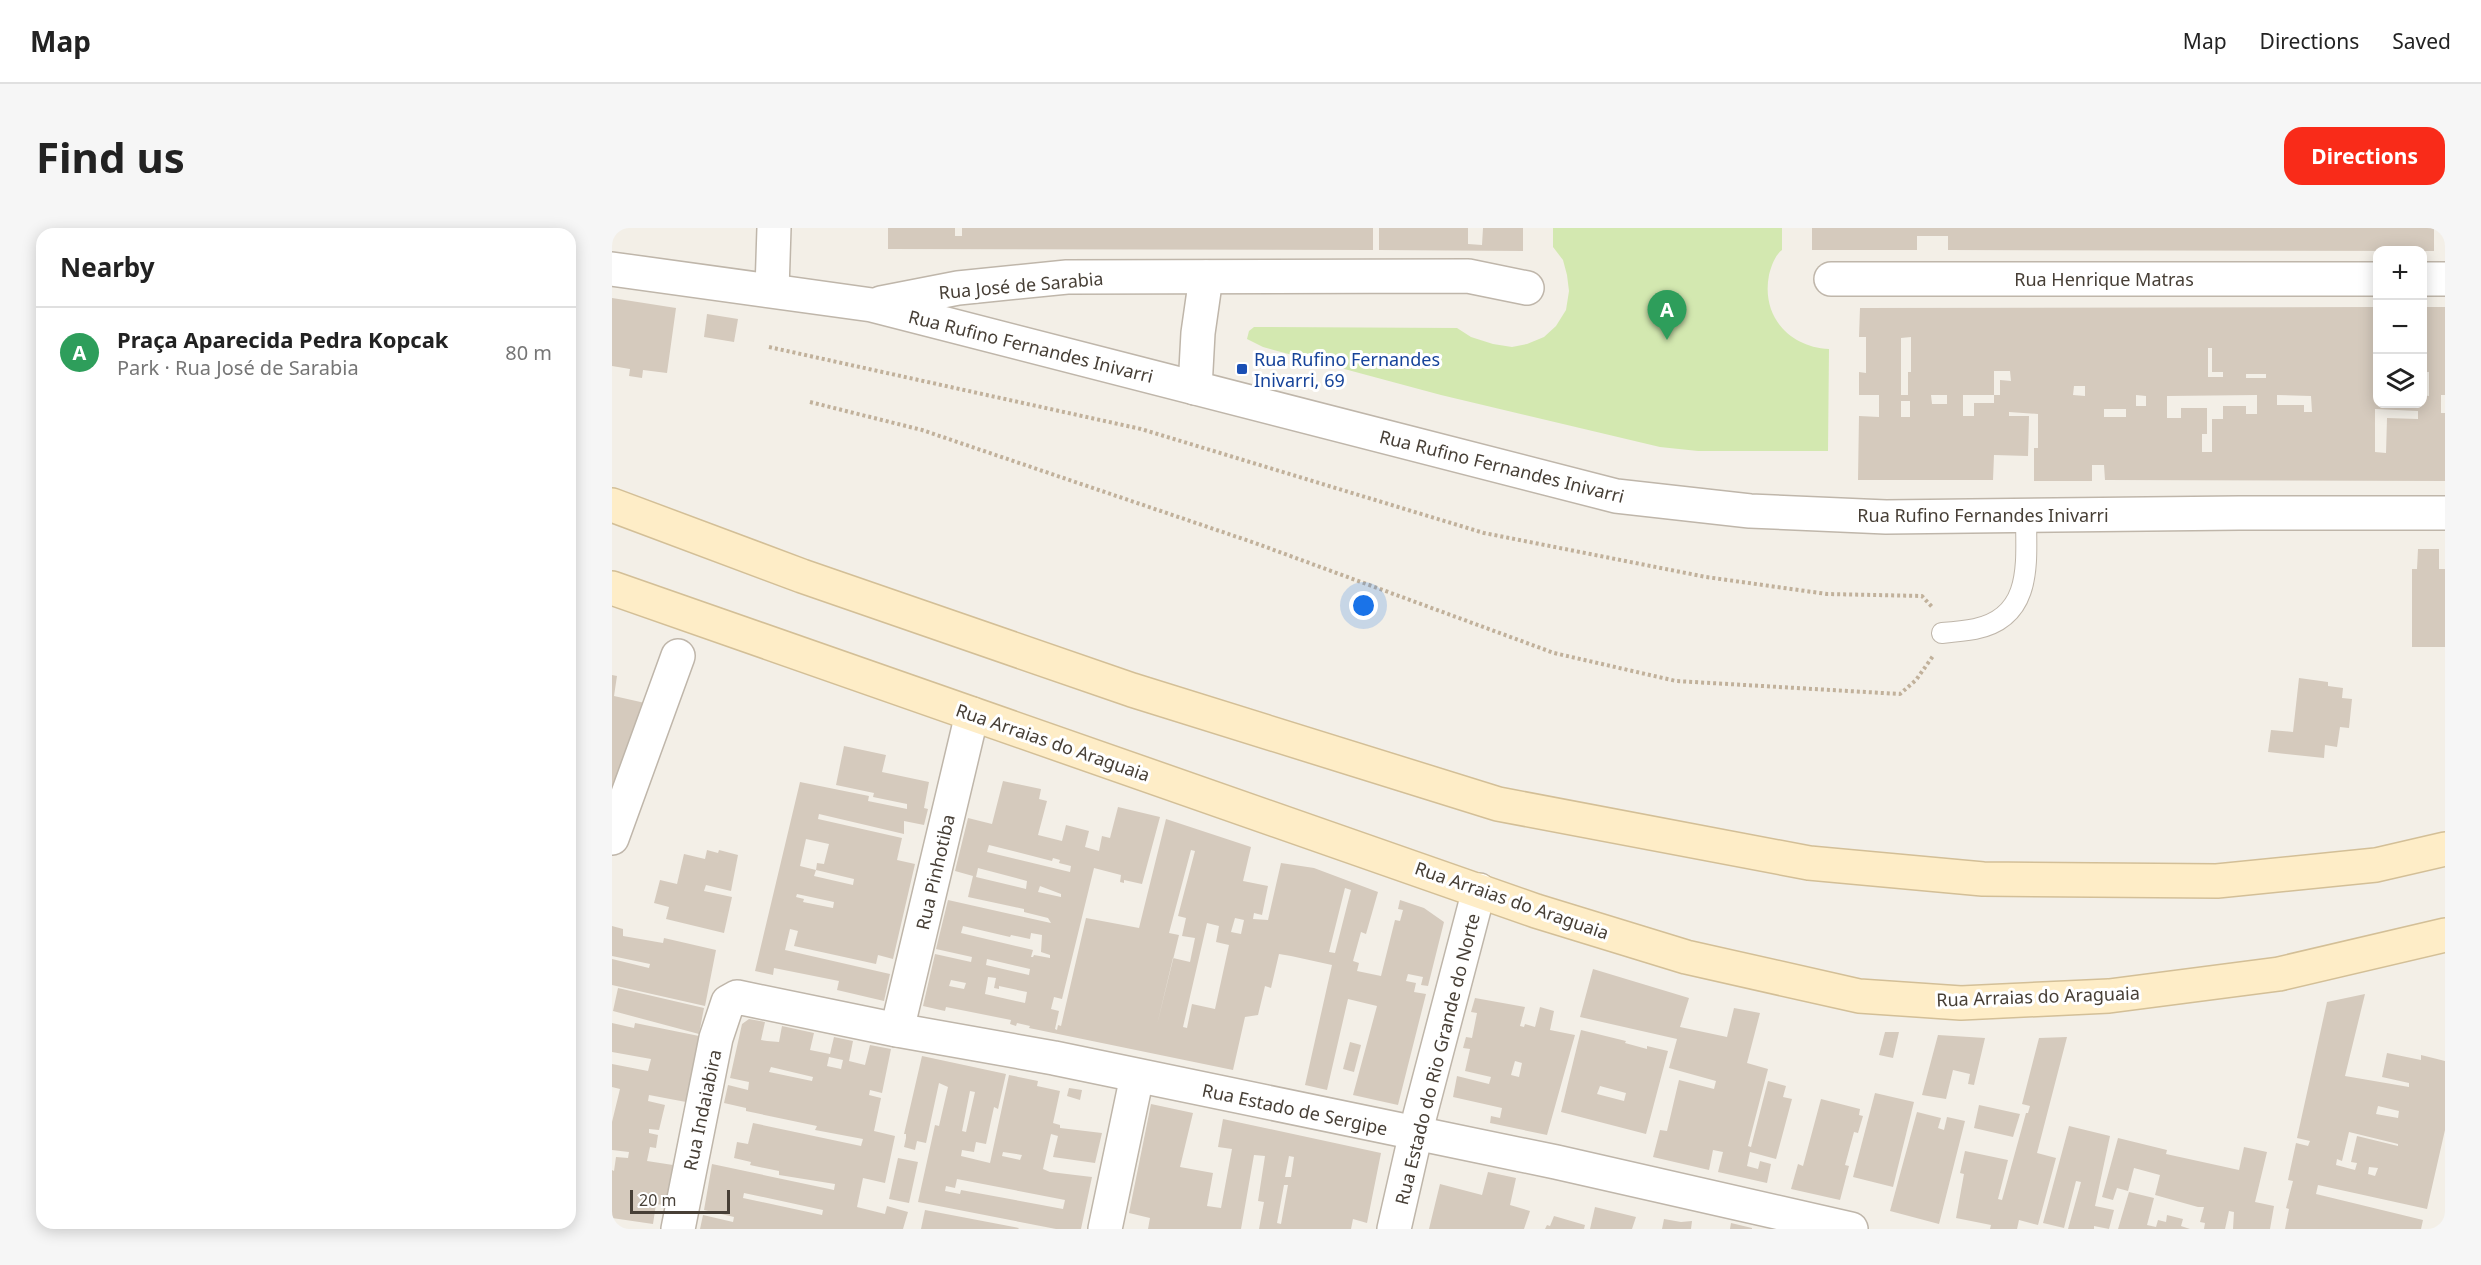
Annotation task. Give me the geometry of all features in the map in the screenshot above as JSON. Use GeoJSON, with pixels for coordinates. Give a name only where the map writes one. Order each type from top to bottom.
{"type":"FeatureCollection","features":[{"type":"Feature","properties":{"kind":"main road"},"geometry":{"type":"LineString","coordinates":[[612,506],[801,576],[1132,690],[1498,804],[1809,863],[1983,879],[2217,881],[2376,865],[2445,849]]}},
{"type":"Feature","properties":{"kind":"main road","name":"Rua Arraias do Araguaia"},"geometry":{"type":"LineString","coordinates":[[612,588],[1536,911],[1686,957],[1859,996],[1961,1003],[2109,996],[2279,974],[2445,935]]}},
{"type":"Feature","properties":{"kind":"street"},"geometry":{"type":"LineString","coordinates":[[772,290],[774,228]]}},
{"type":"Feature","properties":{"kind":"street","name":"Rua Rufino Fernandes Inivarri"},"geometry":{"type":"LineString","coordinates":[[612,269],[872,305],[1616,496],[1750,511],[1886,517],[2445,513]]}},
{"type":"Feature","properties":{"kind":"street","name":"Rua José de Sarabia"},"geometry":{"type":"LineString","coordinates":[[872,305],[958,288],[1067,277],[1468,276],[1527,288]]}},
{"type":"Feature","properties":{"kind":"street"},"geometry":{"type":"LineString","coordinates":[[1195,388],[1198,333],[1206,277]]}},
{"type":"Feature","properties":{"kind":"street","name":"Rua Henrique Matras"},"geometry":{"type":"LineString","coordinates":[[1831,279],[2373,279]]}},
{"type":"Feature","properties":{"kind":"street"},"geometry":{"type":"LineString","coordinates":[[2427,279],[2445,279]]}},
{"type":"Feature","properties":{"kind":"street"},"geometry":{"type":"LineString","coordinates":[[612,838],[678,656]]}},
{"type":"Feature","properties":{"kind":"street","name":"Rua Pinhotiba"},"geometry":{"type":"LineString","coordinates":[[897,1030],[972,714]]}},
{"type":"Feature","properties":{"kind":"street","name":"Rua Estado do Rio Grande do Norte"},"geometry":{"type":"LineString","coordinates":[[1394,1229],[1415,1134],[1479,890]]}},
{"type":"Feature","properties":{"kind":"street","name":"Rua Estado de Sergipe"},"geometry":{"type":"LineString","coordinates":[[737,997],[1556,1162],[1851,1229]]}},
{"type":"Feature","properties":{"kind":"street","name":"Rua Indaiabira"},"geometry":{"type":"LineString","coordinates":[[678,1229],[719,1028],[728,1002],[731,998],[737,997]]}},
{"type":"Feature","properties":{"kind":"street"},"geometry":{"type":"LineString","coordinates":[[1105,1229],[1137,1076]]}},
{"type":"Feature","properties":{"kind":"lane"},"geometry":{"type":"LineString","coordinates":[[1942,633],[1976,629],[2002,618],[2018,600],[2026,578],[2026,515]]}},
{"type":"Feature","properties":{"kind":"path"},"geometry":{"type":"LineString","coordinates":[[769,347],[1141,429],[1484,533],[1706,577],[1827,594],[1922,596],[1935,611],[1942,633],[1933,658],[1916,681],[1900,694],[1676,681],[1554,653],[1255,543],[922,430],[810,402]]}},
{"type":"Feature","properties":{"kind":"green space"},"geometry":{"type":"Polygon","coordinates":[[[1553,228],[1782,228],[1782,250],[1775,258],[1769,275],[1769,304],[1781,327],[1790,336],[1815,347],[1829,349],[1828,451],[1698,451],[1660,447],[1441,395],[1263,347],[1247,339],[1249,331],[1254,327],[1457,328],[1471,337],[1493,344],[1512,347],[1527,344],[1544,337],[1556,326],[1566,310],[1569,291],[1567,275],[1563,260],[1553,247],[1553,228]]]}},
{"type":"Feature","properties":{"kind":"building"},"geometry":{"type":"Polygon","coordinates":[[[888,228],[955,228],[955,236],[962,236],[962,228],[1373,228],[1373,250],[888,249],[888,228]]]}},
{"type":"Feature","properties":{"kind":"building"},"geometry":{"type":"Polygon","coordinates":[[[1379,228],[1468,228],[1468,244],[1482,245],[1483,228],[1523,228],[1523,251],[1379,250],[1379,228]]]}},
{"type":"Feature","properties":{"kind":"building"},"geometry":{"type":"Polygon","coordinates":[[[1812,228],[2434,228],[2434,251],[2427,251],[2427,246],[2373,246],[2373,251],[1948,250],[1948,236],[1917,236],[1917,250],[1812,250],[1812,228]]]}},
{"type":"Feature","properties":{"kind":"building"},"geometry":{"type":"Polygon","coordinates":[[[612,298],[676,308],[667,373],[643,370],[642,378],[629,376],[630,369],[612,366],[612,298]]]}},
{"type":"Feature","properties":{"kind":"building"},"geometry":{"type":"Polygon","coordinates":[[[2373,307],[2373,408],[2427,408],[2429,372],[2427,372],[2427,307],[2445,307],[2445,395],[2441,395],[2441,413],[2445,413],[2445,481],[2105,480],[2104,465],[2092,465],[2092,481],[2034,481],[2034,448],[2038,448],[2038,414],[2009,412],[2009,416],[2029,416],[2028,456],[1994,455],[1993,480],[1858,480],[1859,416],[1879,417],[1879,395],[1859,395],[1859,372],[1866,373],[1866,337],[1859,337],[1860,308],[2373,307]],[[1911,337],[1901,338],[1901,395],[1908,395],[1908,372],[1911,372],[1911,337]],[[2208,348],[2208,377],[2223,377],[2223,372],[2212,372],[2212,348],[2208,348]],[[1994,371],[1994,395],[2000,395],[2000,380],[2011,381],[2010,371],[1994,371]],[[2246,374],[2246,378],[2266,378],[2266,374],[2246,374]],[[2074,386],[2073,395],[2085,396],[2085,386],[2074,386]],[[1931,395],[1932,404],[1947,404],[1947,395],[1931,395]],[[1963,395],[1963,416],[1974,416],[1974,403],[1994,403],[1994,395],[1963,395]],[[2136,395],[2136,406],[2146,406],[2146,396],[2136,395]],[[2257,395],[2167,396],[2167,418],[2181,418],[2181,408],[2207,408],[2207,434],[2202,434],[2202,452],[2212,452],[2212,419],[2223,419],[2223,406],[2246,406],[2246,414],[2257,414],[2257,395]],[[2277,395],[2277,405],[2304,405],[2304,412],[2312,412],[2311,396],[2277,395]],[[1901,401],[1901,417],[1910,417],[1910,401],[1901,401]],[[2104,409],[2104,417],[2126,417],[2126,409],[2104,409]],[[2375,409],[2375,452],[2386,453],[2387,418],[2418,419],[2418,411],[2375,409]]]}},
{"type":"Feature","properties":{"kind":"building"},"geometry":{"type":"Polygon","coordinates":[[[707,314],[738,319],[734,342],[704,337],[707,314]]]}},
{"type":"Feature","properties":{"kind":"building"},"geometry":{"type":"Polygon","coordinates":[[[2418,549],[2439,549],[2439,569],[2445,569],[2445,647],[2412,647],[2412,569],[2417,569],[2418,549]]]}},
{"type":"Feature","properties":{"kind":"building"},"geometry":{"type":"Polygon","coordinates":[[[612,675],[617,676],[614,696],[645,703],[612,793],[612,675]]]}},
{"type":"Feature","properties":{"kind":"building"},"geometry":{"type":"Polygon","coordinates":[[[2299,678],[2328,682],[2328,686],[2343,688],[2342,698],[2352,699],[2349,728],[2340,727],[2337,747],[2325,745],[2324,758],[2268,752],[2271,730],[2293,732],[2299,678]]]}},
{"type":"Feature","properties":{"kind":"building"},"geometry":{"type":"Polygon","coordinates":[[[844,746],[886,755],[882,772],[929,782],[924,808],[928,809],[924,825],[904,821],[904,834],[819,814],[818,819],[902,838],[897,860],[915,864],[893,959],[878,955],[876,964],[794,946],[798,931],[790,929],[785,950],[890,974],[884,1001],[837,990],[839,981],[774,968],[773,975],[755,971],[800,782],[869,796],[868,801],[907,809],[907,804],[873,797],[874,793],[836,785],[844,746]],[[806,839],[800,866],[816,870],[817,863],[824,864],[829,844],[806,839]],[[816,870],[814,876],[853,885],[854,879],[816,870]],[[797,894],[796,897],[804,899],[803,902],[833,908],[834,902],[797,894]]]}},
{"type":"Feature","properties":{"kind":"building"},"geometry":{"type":"Polygon","coordinates":[[[1003,781],[1041,789],[1039,799],[1047,801],[1038,835],[1062,841],[1066,825],[1089,831],[1085,847],[1099,851],[1102,836],[1110,838],[1118,807],[1160,817],[1142,884],[1124,880],[1124,883],[1120,882],[1121,875],[1094,868],[1062,999],[1054,997],[1051,1009],[1059,1011],[1055,1029],[1057,1030],[1058,1025],[1061,1026],[1086,918],[1139,928],[1166,819],[1251,847],[1243,881],[1268,886],[1262,915],[1254,913],[1253,919],[1268,920],[1281,863],[1314,868],[1378,892],[1366,934],[1361,932],[1353,961],[1359,963],[1357,971],[1381,976],[1395,920],[1400,921],[1403,910],[1398,909],[1400,900],[1424,908],[1444,922],[1428,986],[1421,985],[1423,977],[1408,974],[1406,981],[1416,983],[1414,992],[1426,994],[1398,1105],[1353,1095],[1377,1006],[1348,999],[1327,1090],[1305,1085],[1332,965],[1291,956],[1279,954],[1271,988],[1265,986],[1258,1015],[1245,1017],[1233,1070],[1029,1028],[1030,1026],[1017,1023],[1016,1026],[1010,1024],[1011,1020],[946,1007],[945,1011],[923,1006],[935,954],[971,962],[972,957],[936,949],[948,900],[1051,923],[1048,918],[1024,912],[1024,909],[968,897],[973,876],[955,871],[968,818],[992,824],[1003,781]],[[989,845],[987,852],[1070,872],[1071,866],[1059,863],[1060,860],[1053,858],[1052,861],[989,845]],[[1191,850],[1169,933],[1179,935],[1173,958],[1190,962],[1195,938],[1182,936],[1186,918],[1178,916],[1195,851],[1191,850]],[[978,868],[976,877],[1026,889],[1027,881],[978,868]],[[1040,886],[1038,892],[1061,897],[1061,894],[1040,886]],[[1345,888],[1329,952],[1335,953],[1351,890],[1345,888]],[[1235,918],[1231,932],[1241,934],[1244,920],[1235,918]],[[1207,923],[1183,1027],[1187,1028],[1192,1004],[1215,1009],[1229,945],[1216,942],[1219,926],[1207,923]],[[963,926],[961,933],[1033,950],[1031,957],[1034,955],[1050,958],[1050,955],[1041,952],[1042,935],[1031,933],[1030,939],[1011,935],[1010,937],[963,926]],[[987,959],[986,965],[1029,975],[1030,969],[987,959]],[[988,977],[985,994],[1025,1003],[1027,992],[999,986],[999,989],[994,988],[996,978],[988,977]],[[951,980],[949,986],[964,989],[966,983],[951,980]]]}},
{"type":"Feature","properties":{"kind":"building"},"geometry":{"type":"Polygon","coordinates":[[[707,850],[718,853],[719,850],[738,855],[731,891],[706,885],[704,891],[732,897],[724,933],[666,919],[669,907],[654,903],[660,880],[677,884],[684,854],[705,859],[707,850]]]}},
{"type":"Feature","properties":{"kind":"building"},"geometry":{"type":"Polygon","coordinates":[[[612,926],[623,929],[623,936],[663,943],[664,938],[716,950],[705,1006],[612,985],[612,959],[649,968],[650,964],[612,956],[612,926]]]}},
{"type":"Feature","properties":{"kind":"building"},"geometry":{"type":"Polygon","coordinates":[[[1593,969],[1689,998],[1680,1027],[1727,1037],[1734,1008],[1760,1013],[1747,1063],[1768,1069],[1748,1146],[1751,1147],[1768,1081],[1786,1086],[1783,1097],[1792,1099],[1776,1159],[1750,1152],[1747,1166],[1758,1169],[1760,1161],[1771,1164],[1767,1183],[1718,1172],[1723,1152],[1713,1150],[1709,1170],[1653,1157],[1660,1130],[1667,1131],[1679,1080],[1714,1089],[1716,1081],[1669,1068],[1677,1039],[1580,1017],[1593,969]]]}},
{"type":"Feature","properties":{"kind":"building"},"geometry":{"type":"Polygon","coordinates":[[[618,988],[704,1008],[699,1034],[613,1011],[618,988]]]}},
{"type":"Feature","properties":{"kind":"building"},"geometry":{"type":"Polygon","coordinates":[[[2365,994],[2345,1076],[2409,1087],[2409,1083],[2382,1077],[2387,1053],[2421,1060],[2421,1055],[2445,1061],[2445,1130],[2427,1209],[2318,1185],[2316,1194],[2423,1220],[2421,1229],[2285,1229],[2289,1209],[2286,1208],[2293,1181],[2288,1180],[2296,1143],[2308,1146],[2310,1141],[2297,1138],[2327,1002],[2365,994]],[[2378,1106],[2376,1114],[2398,1118],[2399,1111],[2378,1106]],[[2349,1132],[2342,1161],[2337,1159],[2336,1165],[2355,1170],[2357,1163],[2351,1162],[2357,1136],[2398,1146],[2398,1144],[2349,1132]],[[2369,1167],[2368,1174],[2375,1176],[2378,1168],[2369,1167]]]}},
{"type":"Feature","properties":{"kind":"building"},"geometry":{"type":"Polygon","coordinates":[[[1475,998],[1525,1007],[1520,1026],[1524,1027],[1525,1024],[1535,1027],[1540,1007],[1554,1011],[1550,1030],[1575,1035],[1547,1135],[1490,1123],[1491,1116],[1500,1118],[1502,1108],[1453,1097],[1457,1076],[1489,1084],[1491,1077],[1465,1071],[1470,1049],[1463,1048],[1466,1037],[1472,1038],[1477,1013],[1471,1012],[1475,998]],[[1515,1061],[1511,1075],[1519,1077],[1522,1063],[1515,1061]]]}},
{"type":"Feature","properties":{"kind":"building"},"geometry":{"type":"Polygon","coordinates":[[[749,1019],[765,1022],[761,1040],[767,1041],[779,1042],[782,1026],[814,1033],[810,1050],[830,1054],[834,1037],[853,1041],[849,1061],[865,1065],[870,1045],[891,1049],[882,1093],[870,1090],[869,1095],[881,1098],[874,1131],[895,1136],[885,1183],[863,1178],[857,1207],[885,1214],[887,1206],[908,1212],[903,1229],[700,1229],[703,1215],[733,1222],[734,1217],[704,1210],[712,1164],[834,1190],[835,1184],[779,1175],[779,1171],[750,1165],[751,1162],[734,1158],[737,1142],[748,1144],[753,1123],[861,1146],[863,1139],[815,1130],[817,1126],[746,1111],[746,1108],[724,1103],[728,1085],[748,1090],[749,1082],[730,1078],[742,1024],[749,1019]],[[829,1057],[827,1066],[841,1069],[843,1060],[829,1057]],[[771,1067],[769,1072],[812,1081],[813,1077],[771,1067]],[[744,1193],[743,1198],[822,1215],[823,1210],[744,1193]]]}},
{"type":"Feature","properties":{"kind":"building"},"geometry":{"type":"Polygon","coordinates":[[[612,1023],[634,1028],[635,1023],[699,1036],[686,1102],[649,1095],[648,1101],[665,1105],[659,1130],[649,1129],[649,1133],[658,1135],[656,1148],[650,1147],[647,1161],[673,1165],[665,1205],[656,1204],[653,1224],[612,1218],[612,1170],[614,1171],[616,1157],[628,1158],[629,1152],[612,1150],[612,1122],[620,1089],[612,1087],[612,1064],[648,1071],[651,1059],[612,1052],[612,1023]]]}},
{"type":"Feature","properties":{"kind":"building"},"geometry":{"type":"Polygon","coordinates":[[[1581,1030],[1626,1041],[1625,1043],[1647,1049],[1647,1046],[1668,1051],[1646,1134],[1561,1112],[1581,1030]],[[1600,1086],[1597,1094],[1624,1101],[1626,1093],[1600,1086]]]}},
{"type":"Feature","properties":{"kind":"building"},"geometry":{"type":"Polygon","coordinates":[[[1885,1032],[1899,1032],[1893,1058],[1879,1055],[1885,1032]]]}},
{"type":"Feature","properties":{"kind":"building"},"geometry":{"type":"Polygon","coordinates":[[[1938,1035],[1985,1038],[1974,1085],[1968,1084],[1970,1074],[1953,1070],[1946,1099],[1922,1095],[1938,1035]]]}},
{"type":"Feature","properties":{"kind":"building"},"geometry":{"type":"Polygon","coordinates":[[[2067,1037],[2037,1153],[2056,1158],[2038,1225],[2019,1220],[2017,1229],[1990,1229],[1991,1225],[1956,1218],[1964,1174],[1960,1173],[1965,1151],[2008,1160],[1998,1199],[2002,1200],[2026,1113],[2030,1106],[2022,1104],[2039,1038],[2067,1037]]]}},
{"type":"Feature","properties":{"kind":"building"},"geometry":{"type":"Polygon","coordinates":[[[1350,1042],[1361,1045],[1354,1072],[1343,1069],[1350,1042]]]}},
{"type":"Feature","properties":{"kind":"building"},"geometry":{"type":"Polygon","coordinates":[[[922,1056],[1006,1074],[998,1109],[994,1107],[986,1144],[976,1142],[974,1152],[962,1150],[961,1156],[990,1163],[1009,1075],[1038,1081],[1037,1086],[1060,1091],[1053,1123],[1060,1125],[1060,1128],[1102,1133],[1095,1163],[1053,1157],[1058,1136],[1051,1134],[1043,1169],[1050,1172],[1092,1177],[1081,1229],[1056,1229],[918,1202],[935,1125],[939,1126],[948,1087],[939,1083],[926,1143],[917,1141],[915,1150],[904,1147],[906,1134],[904,1134],[922,1056]],[[970,1091],[962,1131],[966,1132],[975,1092],[970,1091]],[[1003,1152],[1002,1156],[1020,1160],[1022,1155],[1003,1152]],[[957,1179],[955,1188],[946,1186],[945,1191],[960,1194],[961,1190],[1063,1209],[1065,1200],[957,1179]]]}},
{"type":"Feature","properties":{"kind":"building"},"geometry":{"type":"Polygon","coordinates":[[[1069,1088],[1082,1090],[1080,1100],[1067,1096],[1069,1088]]]}},
{"type":"Feature","properties":{"kind":"building"},"geometry":{"type":"Polygon","coordinates":[[[1875,1093],[1914,1102],[1893,1187],[1853,1177],[1875,1093]]]}},
{"type":"Feature","properties":{"kind":"building"},"geometry":{"type":"Polygon","coordinates":[[[1821,1099],[1860,1109],[1859,1115],[1863,1116],[1858,1133],[1854,1132],[1845,1165],[1849,1166],[1840,1200],[1791,1189],[1798,1164],[1803,1166],[1821,1099]]]}},
{"type":"Feature","properties":{"kind":"building"},"geometry":{"type":"Polygon","coordinates":[[[1151,1104],[1193,1113],[1180,1167],[1213,1173],[1207,1206],[1221,1208],[1232,1149],[1218,1147],[1223,1119],[1381,1153],[1367,1223],[1353,1219],[1351,1229],[1259,1229],[1264,1202],[1258,1201],[1265,1156],[1254,1155],[1241,1229],[1148,1229],[1150,1218],[1129,1213],[1151,1104]],[[1289,1156],[1285,1177],[1291,1177],[1294,1157],[1289,1156]],[[1284,1185],[1277,1223],[1281,1224],[1288,1185],[1284,1185]]]}},
{"type":"Feature","properties":{"kind":"building"},"geometry":{"type":"Polygon","coordinates":[[[1979,1105],[2020,1114],[2013,1137],[1974,1128],[1979,1105]]]}},
{"type":"Feature","properties":{"kind":"building"},"geometry":{"type":"Polygon","coordinates":[[[1917,1112],[1941,1118],[1938,1128],[1944,1130],[1947,1117],[1965,1121],[1939,1224],[1890,1211],[1917,1112]]]}},
{"type":"Feature","properties":{"kind":"building"},"geometry":{"type":"Polygon","coordinates":[[[2069,1126],[2110,1136],[2095,1206],[2114,1210],[2109,1229],[2094,1226],[2094,1229],[2068,1229],[2081,1182],[2076,1181],[2064,1228],[2043,1223],[2069,1126]]]}},
{"type":"Feature","properties":{"kind":"building"},"geometry":{"type":"Polygon","coordinates":[[[2118,1138],[2167,1150],[2166,1154],[2239,1170],[2244,1147],[2267,1152],[2255,1202],[2274,1206],[2270,1229],[2233,1229],[2234,1212],[2229,1211],[2225,1229],[2204,1229],[2205,1223],[2200,1222],[2204,1207],[2155,1195],[2160,1175],[2134,1168],[2128,1191],[2117,1188],[2113,1200],[2102,1197],[2118,1138]]]}},
{"type":"Feature","properties":{"kind":"building"},"geometry":{"type":"Polygon","coordinates":[[[898,1158],[918,1162],[909,1203],[889,1199],[898,1158]]]}},
{"type":"Feature","properties":{"kind":"building"},"geometry":{"type":"Polygon","coordinates":[[[1488,1172],[1516,1178],[1510,1205],[1530,1211],[1524,1229],[1429,1229],[1440,1184],[1482,1195],[1488,1172]]]}},
{"type":"Feature","properties":{"kind":"building"},"geometry":{"type":"Polygon","coordinates":[[[2129,1192],[2154,1198],[2147,1225],[2156,1227],[2158,1220],[2166,1222],[2167,1215],[2183,1219],[2181,1226],[2190,1229],[2118,1229],[2129,1192]]]}},
{"type":"Feature","properties":{"kind":"building"},"geometry":{"type":"Polygon","coordinates":[[[1595,1207],[1636,1217],[1632,1229],[1590,1229],[1595,1207]]]}},
{"type":"Feature","properties":{"kind":"building"},"geometry":{"type":"Polygon","coordinates":[[[925,1210],[1019,1228],[921,1229],[925,1210]]]}},
{"type":"Feature","properties":{"kind":"building"},"geometry":{"type":"Polygon","coordinates":[[[1554,1216],[1585,1225],[1584,1229],[1545,1229],[1547,1225],[1550,1226],[1554,1216]]]}},
{"type":"Feature","properties":{"kind":"building"},"geometry":{"type":"Polygon","coordinates":[[[1664,1219],[1692,1221],[1691,1229],[1662,1229],[1664,1219]]]}},
{"type":"Feature","properties":{"kind":"building"},"geometry":{"type":"Polygon","coordinates":[[[1731,1223],[1752,1228],[1752,1229],[1730,1229],[1731,1223]]]}},
{"type":"Feature","properties":{"kind":"place","name":"Praça Aparecida Pedra Kopcak"},"geometry":{"type":"Point","coordinates":[1667,340]}},
{"type":"Feature","properties":{"kind":"place","name":"Rua Rufino Fernandes Inivarri, 69"},"geometry":{"type":"Point","coordinates":[1242,369]}}]}
